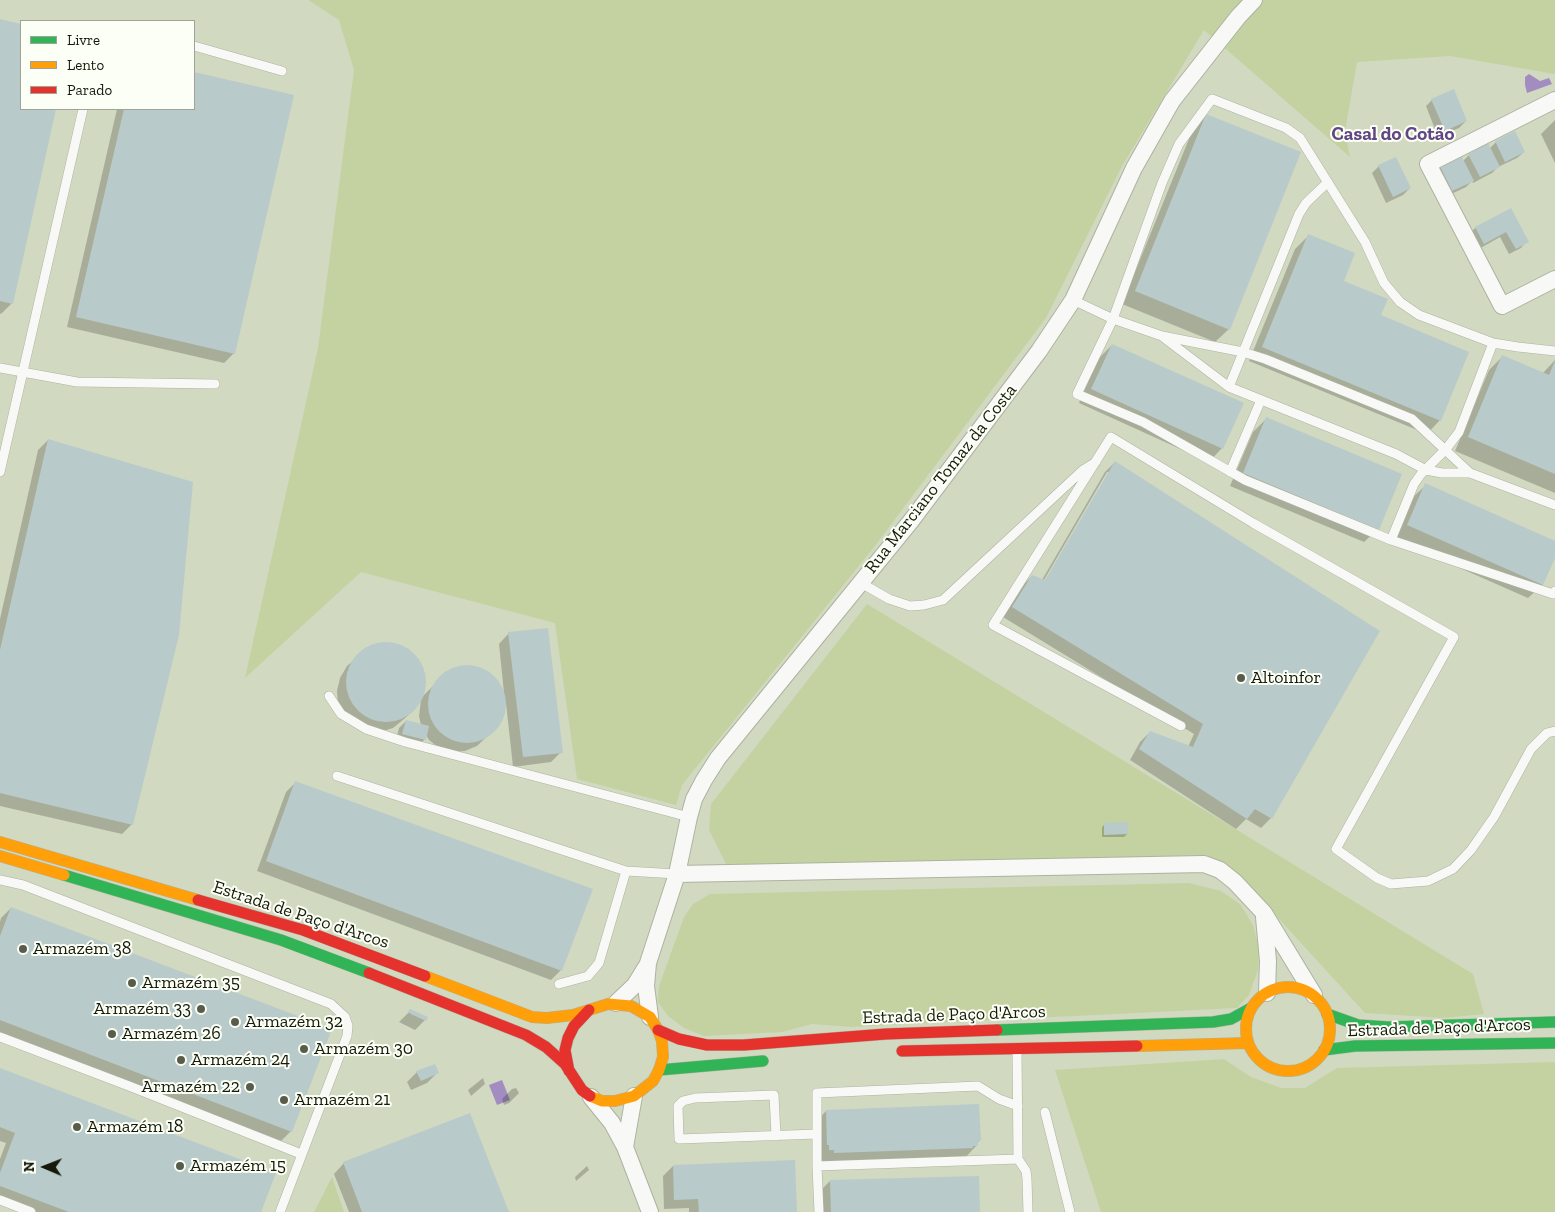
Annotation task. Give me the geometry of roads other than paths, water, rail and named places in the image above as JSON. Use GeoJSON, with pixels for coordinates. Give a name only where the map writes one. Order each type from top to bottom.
{"type":"FeatureCollection","features":[{"type":"Feature","properties":{"kind":"main road","name":"Estrada de Paço d'Arcos"},"geometry":{"type":"LineString","coordinates":[[0,842],[303,930],[532,1017],[560,1018],[599,1006],[616,1003],[631,1006],[654,1024],[691,1042],[707,1045],[744,1045],[886,1034],[1213,1022],[1231,1019],[1251,1008],[1260,997],[1273,989],[1286,986],[1301,989],[1314,995],[1327,1014],[1330,1028],[1329,1040],[1316,1061],[1304,1068],[1291,1071],[1278,1070],[1265,1064],[1255,1055],[1248,1043],[889,1051]]}},
{"type":"Feature","properties":{"kind":"main road","name":"Estrada de Paço d'Arcos"},"geometry":{"type":"LineString","coordinates":[[0,856],[281,940],[338,960],[526,1035],[557,1056],[590,1096]]}},
{"type":"Feature","properties":{"kind":"main road"},"geometry":{"type":"LineString","coordinates":[[1248,1043],[1246,1022],[1251,1008]]}},
{"type":"Feature","properties":{"kind":"main road"},"geometry":{"type":"LineString","coordinates":[[570,1071],[566,1055],[568,1038],[574,1026],[589,1010]]}},
{"type":"Feature","properties":{"kind":"main road","name":"Estrada de Paço d'Arcos"},"geometry":{"type":"LineString","coordinates":[[1327,1014],[1358,1025],[1388,1027],[1555,1022]]}},
{"type":"Feature","properties":{"kind":"main road"},"geometry":{"type":"LineString","coordinates":[[590,1096],[602,1101],[616,1102],[634,1096],[653,1081],[663,1057],[662,1041],[654,1024]]}},
{"type":"Feature","properties":{"kind":"main road","name":"Estrada de Paço d'Arcos"},"geometry":{"type":"LineString","coordinates":[[1324,1050],[1355,1046],[1555,1043]]}},
{"type":"Feature","properties":{"kind":"main road"},"geometry":{"type":"LineString","coordinates":[[659,1070],[776,1060]]}},
{"type":"Feature","properties":{"kind":"street","name":"Rua Marciano Tomaz da Costa"},"geometry":{"type":"LineString","coordinates":[[616,1003],[635,985],[648,963],[677,874],[694,799],[718,758],[861,583],[967,448],[1039,351],[1073,300],[1134,168],[1172,102],[1238,17],[1254,0]]}},
{"type":"Feature","properties":{"kind":"street"},"geometry":{"type":"LineString","coordinates":[[1555,100],[1428,164],[1502,306],[1555,279]]}},
{"type":"Feature","properties":{"kind":"street"},"geometry":{"type":"LineString","coordinates":[[677,874],[1204,864],[1220,870],[1235,882],[1264,913],[1314,995]]}},
{"type":"Feature","properties":{"kind":"street"},"geometry":{"type":"LineString","coordinates":[[1264,913],[1268,961],[1267,993]]}},
{"type":"Feature","properties":{"kind":"street","name":"Rua Marciano Tomaz da Costa"},"geometry":{"type":"LineString","coordinates":[[648,963],[646,986],[654,1024]]}},
{"type":"Feature","properties":{"kind":"street"},"geometry":{"type":"LineString","coordinates":[[590,1096],[612,1122],[625,1147],[650,1212]]}},
{"type":"Feature","properties":{"kind":"street"},"geometry":{"type":"LineString","coordinates":[[625,1147],[634,1096]]}},
{"type":"Feature","properties":{"kind":"lane"},"geometry":{"type":"LineString","coordinates":[[195,46],[282,71]]}},
{"type":"Feature","properties":{"kind":"lane"},"geometry":{"type":"LineString","coordinates":[[1555,351],[1493,342],[1419,315],[1400,302],[1384,283],[1365,242],[1300,138],[1286,128],[1212,99],[1179,144],[1162,182],[1113,319],[1077,394],[1143,422],[1245,480],[1391,540],[1553,594],[1555,591]]}},
{"type":"Feature","properties":{"kind":"lane"},"geometry":{"type":"LineString","coordinates":[[0,472],[83,110]]}},
{"type":"Feature","properties":{"kind":"lane"},"geometry":{"type":"LineString","coordinates":[[1229,387],[1299,214],[1306,203],[1328,182]]}},
{"type":"Feature","properties":{"kind":"lane"},"geometry":{"type":"LineString","coordinates":[[1073,300],[1113,319],[1162,336],[1243,352],[1265,359],[1412,419],[1470,473]]}},
{"type":"Feature","properties":{"kind":"lane"},"geometry":{"type":"LineString","coordinates":[[1162,336],[1229,387],[1396,454],[1426,470],[1442,473],[1470,473],[1555,505]]}},
{"type":"Feature","properties":{"kind":"lane"},"geometry":{"type":"LineString","coordinates":[[1391,540],[1414,484],[1459,432],[1493,342]]}},
{"type":"Feature","properties":{"kind":"lane"},"geometry":{"type":"LineString","coordinates":[[0,368],[77,382],[215,384]]}},
{"type":"Feature","properties":{"kind":"lane"},"geometry":{"type":"LineString","coordinates":[[1230,472],[1261,400]]}},
{"type":"Feature","properties":{"kind":"lane"},"geometry":{"type":"LineString","coordinates":[[1181,726],[994,625],[1098,461],[1111,437],[1254,524],[1454,637],[1336,849],[1378,878],[1391,884],[1428,882],[1453,869],[1471,850],[1494,817],[1531,749],[1547,732],[1555,731]]}},
{"type":"Feature","properties":{"kind":"lane"},"geometry":{"type":"LineString","coordinates":[[861,583],[889,599],[910,606],[924,605],[943,600],[1083,470],[1098,461]]}},
{"type":"Feature","properties":{"kind":"lane"},"geometry":{"type":"LineString","coordinates":[[329,696],[341,714],[366,729],[405,742],[689,817]]}},
{"type":"Feature","properties":{"kind":"lane"},"geometry":{"type":"LineString","coordinates":[[337,776],[626,871],[677,874]]}},
{"type":"Feature","properties":{"kind":"lane"},"geometry":{"type":"LineString","coordinates":[[559,984],[588,976],[599,962],[626,871]]}},
{"type":"Feature","properties":{"kind":"lane"},"geometry":{"type":"LineString","coordinates":[[0,880],[23,885],[332,1004],[345,1017],[348,1026],[347,1036],[280,1212]]}},
{"type":"Feature","properties":{"kind":"lane"},"geometry":{"type":"LineString","coordinates":[[0,1037],[301,1154]]}},
{"type":"Feature","properties":{"kind":"lane"},"geometry":{"type":"LineString","coordinates":[[1017,1048],[1018,1160],[1026,1171],[1028,1212]]}},
{"type":"Feature","properties":{"kind":"lane"},"geometry":{"type":"LineString","coordinates":[[819,1212],[817,1093],[978,1086],[998,1099],[1018,1106]]}},
{"type":"Feature","properties":{"kind":"lane"},"geometry":{"type":"LineString","coordinates":[[776,1136],[774,1095],[695,1098],[683,1101],[678,1106],[679,1139],[776,1136],[817,1134]]}},
{"type":"Feature","properties":{"kind":"lane"},"geometry":{"type":"LineString","coordinates":[[1045,1112],[1070,1212]]}},
{"type":"Feature","properties":{"kind":"lane"},"geometry":{"type":"LineString","coordinates":[[817,1166],[1018,1160]]}},
{"type":"Feature","properties":{"kind":"lane"},"geometry":{"type":"LineString","coordinates":[[0,1200],[32,1212]]}},
{"type":"Feature","properties":{"kind":"place","name":"Altoinfor"},"geometry":{"type":"Point","coordinates":[1241,678]}},
{"type":"Feature","properties":{"kind":"place","name":"Armazém 38"},"geometry":{"type":"Point","coordinates":[23,949]}},
{"type":"Feature","properties":{"kind":"place","name":"Armazém 35"},"geometry":{"type":"Point","coordinates":[132,983]}},
{"type":"Feature","properties":{"kind":"place","name":"Armazém 33"},"geometry":{"type":"Point","coordinates":[201,1009]}},
{"type":"Feature","properties":{"kind":"place","name":"Armazém 32"},"geometry":{"type":"Point","coordinates":[235,1022]}},
{"type":"Feature","properties":{"kind":"place","name":"Armazém 26"},"geometry":{"type":"Point","coordinates":[112,1034]}},
{"type":"Feature","properties":{"kind":"place","name":"Armazém 30"},"geometry":{"type":"Point","coordinates":[304,1049]}},
{"type":"Feature","properties":{"kind":"place","name":"Armazém 24"},"geometry":{"type":"Point","coordinates":[181,1060]}},
{"type":"Feature","properties":{"kind":"place","name":"Armazém 22"},"geometry":{"type":"Point","coordinates":[250,1087]}},
{"type":"Feature","properties":{"kind":"place","name":"Armazém 21"},"geometry":{"type":"Point","coordinates":[284,1100]}},
{"type":"Feature","properties":{"kind":"place","name":"Armazém 18"},"geometry":{"type":"Point","coordinates":[77,1127]}},
{"type":"Feature","properties":{"kind":"place","name":"Armazém 15"},"geometry":{"type":"Point","coordinates":[180,1166]}},
{"type":"Feature","properties":{"kind":"district","name":"Casal do Cotão"},"geometry":{"type":"Point","coordinates":[1393,135]}}]}
